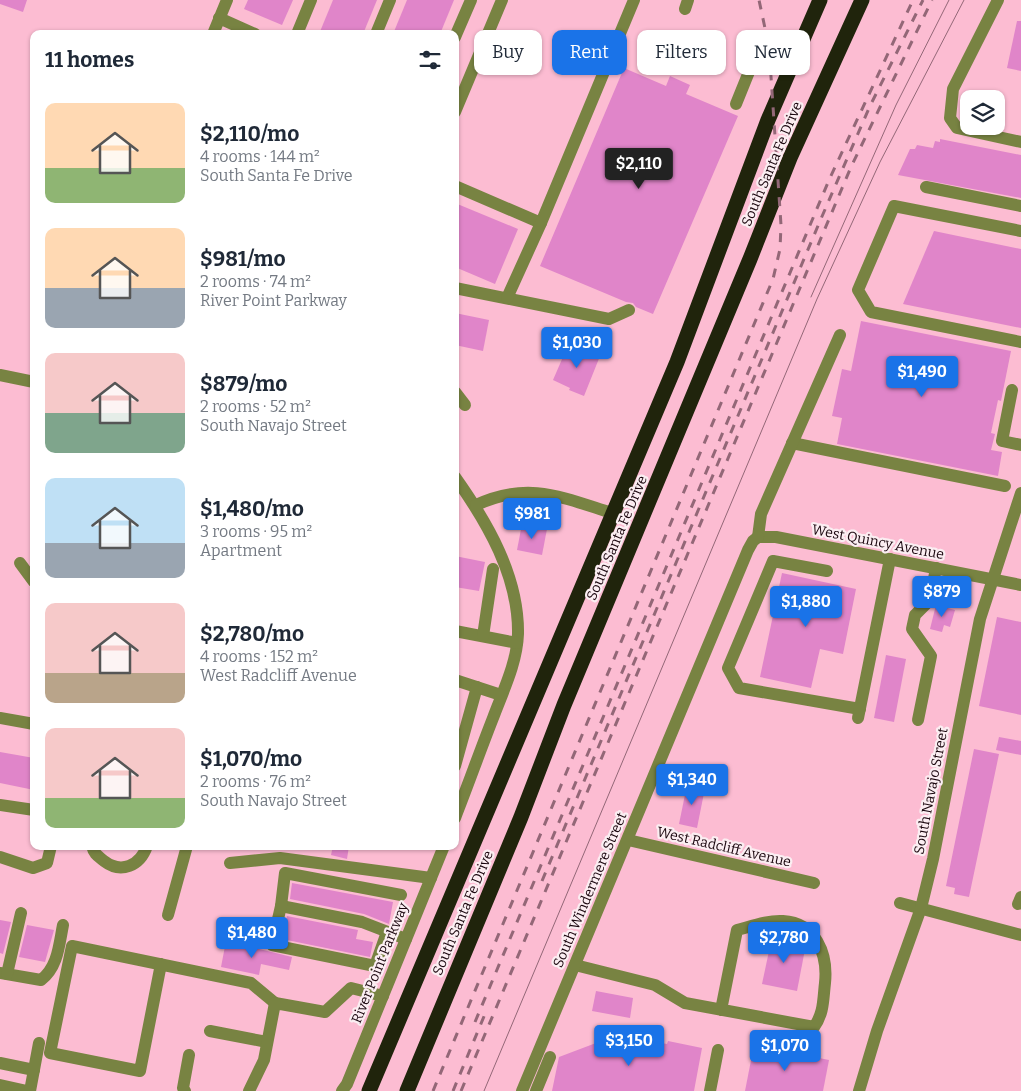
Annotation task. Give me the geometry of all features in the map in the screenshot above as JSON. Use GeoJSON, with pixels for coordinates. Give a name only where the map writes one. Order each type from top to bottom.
{"type":"FeatureCollection","features":[{"type":"Feature","properties":{"kind":"highway"},"geometry":{"type":"LineString","coordinates":[[804,30],[815,0]]}},
{"type":"Feature","properties":{"kind":"highway","name":"South Santa Fe Drive"},"geometry":{"type":"LineString","coordinates":[[806,30],[820,0]]}},
{"type":"Feature","properties":{"kind":"highway","name":"South Santa Fe Drive"},"geometry":{"type":"LineString","coordinates":[[407,1091],[790,158],[862,0]]}},
{"type":"Feature","properties":{"kind":"highway","name":"South Santa Fe Drive"},"geometry":{"type":"LineString","coordinates":[[369,1091],[694,322],[768,120],[787,75]]}},
{"type":"Feature","properties":{"kind":"street"},"geometry":{"type":"LineString","coordinates":[[215,30],[227,0]]}},
{"type":"Feature","properties":{"kind":"street"},"geometry":{"type":"LineString","coordinates":[[300,30],[312,0]]}},
{"type":"Feature","properties":{"kind":"street"},"geometry":{"type":"LineString","coordinates":[[378,30],[390,0]]}},
{"type":"Feature","properties":{"kind":"street"},"geometry":{"type":"LineString","coordinates":[[458,30],[471,0]]}},
{"type":"Feature","properties":{"kind":"street"},"geometry":{"type":"LineString","coordinates":[[459,102],[502,0]]}},
{"type":"Feature","properties":{"kind":"street"},"geometry":{"type":"LineString","coordinates":[[507,298],[541,223],[634,0]]}},
{"type":"Feature","properties":{"kind":"street"},"geometry":{"type":"LineString","coordinates":[[998,0],[953,90],[950,118],[957,128],[1021,142]]}},
{"type":"Feature","properties":{"kind":"street"},"geometry":{"type":"LineString","coordinates":[[220,18],[246,30]]}},
{"type":"Feature","properties":{"kind":"street"},"geometry":{"type":"LineString","coordinates":[[736,104],[748,75]]}},
{"type":"Feature","properties":{"kind":"street"},"geometry":{"type":"LineString","coordinates":[[926,187],[1021,206]]}},
{"type":"Feature","properties":{"kind":"street"},"geometry":{"type":"LineString","coordinates":[[459,188],[541,223]]}},
{"type":"Feature","properties":{"kind":"street"},"geometry":{"type":"LineString","coordinates":[[1021,231],[894,206],[858,290],[871,312],[1021,342]]}},
{"type":"Feature","properties":{"kind":"street"},"geometry":{"type":"LineString","coordinates":[[459,289],[610,319],[629,310]]}},
{"type":"Feature","properties":{"kind":"street"},"geometry":{"type":"LineString","coordinates":[[758,537],[761,514],[840,335]]}},
{"type":"Feature","properties":{"kind":"street"},"geometry":{"type":"LineString","coordinates":[[0,375],[30,381]]}},
{"type":"Feature","properties":{"kind":"street"},"geometry":{"type":"LineString","coordinates":[[1012,390],[1002,441],[1021,445]]}},
{"type":"Feature","properties":{"kind":"street"},"geometry":{"type":"LineString","coordinates":[[459,397],[465,405]]}},
{"type":"Feature","properties":{"kind":"street"},"geometry":{"type":"LineString","coordinates":[[792,443],[1005,486]]}},
{"type":"Feature","properties":{"kind":"street"},"geometry":{"type":"LineString","coordinates":[[459,483],[476,506],[496,544],[513,587],[517,613],[517,643],[512,667],[459,802]]}},
{"type":"Feature","properties":{"kind":"street"},"geometry":{"type":"LineString","coordinates":[[476,506],[503,494],[532,492],[562,497],[612,513]]}},
{"type":"Feature","properties":{"kind":"street","name":"South Navajo Street"},"geometry":{"type":"LineString","coordinates":[[859,1091],[877,1031],[921,908],[980,619],[1021,493]]}},
{"type":"Feature","properties":{"kind":"street","name":"West Quincy Avenue"},"geometry":{"type":"LineString","coordinates":[[758,537],[776,537],[1021,585]]}},
{"type":"Feature","properties":{"kind":"street","name":"South Windermere Street"},"geometry":{"type":"LineString","coordinates":[[522,1091],[748,550],[752,541],[758,537]]}},
{"type":"Feature","properties":{"kind":"street"},"geometry":{"type":"LineString","coordinates":[[827,571],[773,561],[728,668],[740,688],[859,713],[890,559]]}},
{"type":"Feature","properties":{"kind":"street"},"geometry":{"type":"LineString","coordinates":[[20,564],[30,577]]}},
{"type":"Feature","properties":{"kind":"street"},"geometry":{"type":"LineString","coordinates":[[918,720],[930,656],[912,629],[915,616],[930,600],[936,568]]}},
{"type":"Feature","properties":{"kind":"street"},"geometry":{"type":"LineString","coordinates":[[483,636],[493,569]]}},
{"type":"Feature","properties":{"kind":"street"},"geometry":{"type":"LineString","coordinates":[[459,632],[517,643]]}},
{"type":"Feature","properties":{"kind":"street"},"geometry":{"type":"LineString","coordinates":[[459,681],[501,695]]}},
{"type":"Feature","properties":{"kind":"street"},"geometry":{"type":"LineString","coordinates":[[459,752],[478,687]]}},
{"type":"Feature","properties":{"kind":"street"},"geometry":{"type":"LineString","coordinates":[[0,718],[30,723]]}},
{"type":"Feature","properties":{"kind":"street"},"geometry":{"type":"LineString","coordinates":[[0,805],[30,809]]}},
{"type":"Feature","properties":{"kind":"street","name":"West Radcliff Avenue"},"geometry":{"type":"LineString","coordinates":[[628,840],[814,883]]}},
{"type":"Feature","properties":{"kind":"street"},"geometry":{"type":"LineString","coordinates":[[0,857],[34,868],[47,864],[50,850]]}},
{"type":"Feature","properties":{"kind":"street"},"geometry":{"type":"LineString","coordinates":[[93,850],[113,867],[129,868],[143,857],[146,850]]}},
{"type":"Feature","properties":{"kind":"street"},"geometry":{"type":"LineString","coordinates":[[168,915],[186,850]]}},
{"type":"Feature","properties":{"kind":"street","name":"River Point Parkway"},"geometry":{"type":"LineString","coordinates":[[342,1091],[442,850]]}},
{"type":"Feature","properties":{"kind":"street"},"geometry":{"type":"LineString","coordinates":[[230,863],[280,858],[430,878]]}},
{"type":"Feature","properties":{"kind":"street"},"geometry":{"type":"LineString","coordinates":[[387,932],[375,966],[272,945],[281,906],[285,873],[401,895]]}},
{"type":"Feature","properties":{"kind":"street"},"geometry":{"type":"LineString","coordinates":[[900,903],[1021,935]]}},
{"type":"Feature","properties":{"kind":"street"},"geometry":{"type":"LineString","coordinates":[[281,906],[362,922],[406,939]]}},
{"type":"Feature","properties":{"kind":"street"},"geometry":{"type":"LineString","coordinates":[[21,913],[3,973],[41,980],[50,973],[57,955],[64,925]]}},
{"type":"Feature","properties":{"kind":"street"},"geometry":{"type":"LineString","coordinates":[[575,965],[655,985],[685,1003],[721,1010],[814,1027],[822,1016],[827,971],[822,947],[809,931],[799,924],[783,921],[766,922],[738,930],[721,1010]]}},
{"type":"Feature","properties":{"kind":"street"},"geometry":{"type":"LineString","coordinates":[[162,964],[140,1071],[50,1053],[72,946],[162,964],[251,982],[275,1003],[325,1012],[351,988],[383,996]]}},
{"type":"Feature","properties":{"kind":"street"},"geometry":{"type":"LineString","coordinates":[[249,1091],[264,1060],[275,1003]]}},
{"type":"Feature","properties":{"kind":"street"},"geometry":{"type":"LineString","coordinates":[[210,1031],[266,1042]]}},
{"type":"Feature","properties":{"kind":"street"},"geometry":{"type":"LineString","coordinates":[[4,1088],[29,1091],[38,1043]]}},
{"type":"Feature","properties":{"kind":"street"},"geometry":{"type":"LineString","coordinates":[[710,1091],[718,1050]]}},
{"type":"Feature","properties":{"kind":"street"},"geometry":{"type":"LineString","coordinates":[[185,1091],[183,1088],[189,1055]]}},
{"type":"Feature","properties":{"kind":"street"},"geometry":{"type":"LineString","coordinates":[[536,1091],[550,1057]]}},
{"type":"Feature","properties":{"kind":"street"},"geometry":{"type":"LineString","coordinates":[[0,1063],[34,1070]]}},
{"type":"Feature","properties":{"kind":"building"},"geometry":{"type":"Polygon","coordinates":[[[0,0],[27,0],[23,12],[0,4],[0,0]]]}},
{"type":"Feature","properties":{"kind":"building"},"geometry":{"type":"Polygon","coordinates":[[[248,0],[293,0],[282,25],[244,9],[248,0]]]}},
{"type":"Feature","properties":{"kind":"building"},"geometry":{"type":"Polygon","coordinates":[[[333,0],[377,0],[365,30],[321,30],[333,0]]]}},
{"type":"Feature","properties":{"kind":"building"},"geometry":{"type":"Polygon","coordinates":[[[407,0],[454,0],[442,30],[395,30],[407,0]]]}},
{"type":"Feature","properties":{"kind":"building"},"geometry":{"type":"Polygon","coordinates":[[[1017,21],[1021,21],[1021,71],[1007,68],[1017,21]]]}},
{"type":"Feature","properties":{"kind":"building"},"geometry":{"type":"Polygon","coordinates":[[[627,69],[666,86],[670,76],[690,85],[686,94],[738,116],[653,314],[636,307],[633,303],[626,302],[540,266],[621,75],[627,75],[627,69]]]}},
{"type":"Feature","properties":{"kind":"building"},"geometry":{"type":"Polygon","coordinates":[[[940,139],[1021,155],[1021,198],[898,175],[910,149],[915,149],[917,145],[933,148],[935,141],[940,142],[940,139]]]}},
{"type":"Feature","properties":{"kind":"building"},"geometry":{"type":"Polygon","coordinates":[[[459,205],[518,229],[495,284],[459,269],[459,205]]]}},
{"type":"Feature","properties":{"kind":"building"},"geometry":{"type":"Polygon","coordinates":[[[934,231],[1021,249],[1021,328],[903,304],[934,231]]]}},
{"type":"Feature","properties":{"kind":"building"},"geometry":{"type":"Polygon","coordinates":[[[459,314],[489,320],[483,351],[459,346],[459,314]]]}},
{"type":"Feature","properties":{"kind":"building"},"geometry":{"type":"Polygon","coordinates":[[[861,321],[1011,351],[1001,401],[998,400],[991,433],[995,434],[991,450],[1002,452],[998,476],[837,444],[842,418],[832,416],[842,369],[851,371],[861,321]]]}},
{"type":"Feature","properties":{"kind":"building"},"geometry":{"type":"Polygon","coordinates":[[[569,343],[600,356],[584,396],[569,390],[570,388],[553,380],[569,343]]]}},
{"type":"Feature","properties":{"kind":"building"},"geometry":{"type":"Polygon","coordinates":[[[522,524],[547,529],[542,555],[517,550],[522,524]]]}},
{"type":"Feature","properties":{"kind":"building"},"geometry":{"type":"Polygon","coordinates":[[[459,557],[485,562],[479,591],[459,588],[459,557]]]}},
{"type":"Feature","properties":{"kind":"building"},"geometry":{"type":"Polygon","coordinates":[[[782,573],[856,589],[843,654],[820,649],[811,688],[760,677],[782,573]]]}},
{"type":"Feature","properties":{"kind":"building"},"geometry":{"type":"Polygon","coordinates":[[[936,605],[955,610],[950,627],[944,625],[942,632],[930,629],[936,605]]]}},
{"type":"Feature","properties":{"kind":"building"},"geometry":{"type":"Polygon","coordinates":[[[997,617],[1021,622],[1021,715],[979,706],[997,617]]]}},
{"type":"Feature","properties":{"kind":"building"},"geometry":{"type":"Polygon","coordinates":[[[886,655],[906,659],[894,722],[874,718],[886,655]]]}},
{"type":"Feature","properties":{"kind":"building"},"geometry":{"type":"Polygon","coordinates":[[[999,737],[1021,741],[1021,755],[996,750],[999,737]]]}},
{"type":"Feature","properties":{"kind":"building"},"geometry":{"type":"Polygon","coordinates":[[[974,749],[999,754],[969,897],[954,894],[955,888],[946,886],[974,749]]]}},
{"type":"Feature","properties":{"kind":"building"},"geometry":{"type":"Polygon","coordinates":[[[0,752],[30,757],[30,789],[0,783],[0,752]]]}},
{"type":"Feature","properties":{"kind":"building"},"geometry":{"type":"Polygon","coordinates":[[[687,785],[705,788],[697,828],[679,824],[687,785]]]}},
{"type":"Feature","properties":{"kind":"building"},"geometry":{"type":"Polygon","coordinates":[[[332,850],[348,850],[347,859],[331,855],[332,850]]]}},
{"type":"Feature","properties":{"kind":"building"},"geometry":{"type":"Polygon","coordinates":[[[292,883],[393,902],[389,924],[364,914],[290,899],[292,883]]]}},
{"type":"Feature","properties":{"kind":"building"},"geometry":{"type":"Polygon","coordinates":[[[287,916],[358,930],[356,939],[373,942],[370,957],[282,939],[287,916]]]}},
{"type":"Feature","properties":{"kind":"building"},"geometry":{"type":"Polygon","coordinates":[[[0,920],[11,922],[3,954],[0,953],[0,920]]]}},
{"type":"Feature","properties":{"kind":"building"},"geometry":{"type":"Polygon","coordinates":[[[27,925],[54,930],[45,962],[19,957],[27,925]]]}},
{"type":"Feature","properties":{"kind":"building"},"geometry":{"type":"Polygon","coordinates":[[[772,937],[806,944],[797,991],[762,984],[772,937]]]}},
{"type":"Feature","properties":{"kind":"building"},"geometry":{"type":"Polygon","coordinates":[[[226,941],[292,957],[289,970],[261,964],[259,975],[221,967],[226,941]]]}},
{"type":"Feature","properties":{"kind":"building"},"geometry":{"type":"Polygon","coordinates":[[[596,991],[633,998],[630,1018],[592,1011],[596,991]]]}},
{"type":"Feature","properties":{"kind":"building"},"geometry":{"type":"Polygon","coordinates":[[[633,1038],[667,1044],[668,1041],[702,1048],[694,1091],[552,1091],[559,1057],[596,1043],[633,1038]]]}},
{"type":"Feature","properties":{"kind":"building"},"geometry":{"type":"Polygon","coordinates":[[[754,1045],[829,1060],[823,1091],[745,1091],[754,1045]]]}},
{"type":"Feature","properties":{"kind":"tram line"},"geometry":{"type":"LineString","coordinates":[[811,297],[896,105],[949,0]]}},
{"type":"Feature","properties":{"kind":"tram line"},"geometry":{"type":"LineString","coordinates":[[484,1091],[817,299],[880,162],[964,0]]}},
{"type":"Feature","properties":{"kind":"railway"},"geometry":{"type":"LineString","coordinates":[[433,1091],[773,279],[780,249],[781,225],[769,47],[759,0]]}},
{"type":"Feature","properties":{"kind":"railway"},"geometry":{"type":"LineString","coordinates":[[475,1022],[829,180],[913,0]]}},
{"type":"Feature","properties":{"kind":"railway"},"geometry":{"type":"LineString","coordinates":[[542,881],[820,221],[870,106],[923,0]]}},
{"type":"Feature","properties":{"kind":"railway"},"geometry":{"type":"LineString","coordinates":[[461,1091],[851,167],[932,0]]}},
{"type":"Feature","properties":{"kind":"railway"},"geometry":{"type":"LineString","coordinates":[[453,1091],[485,1014]]}}]}
